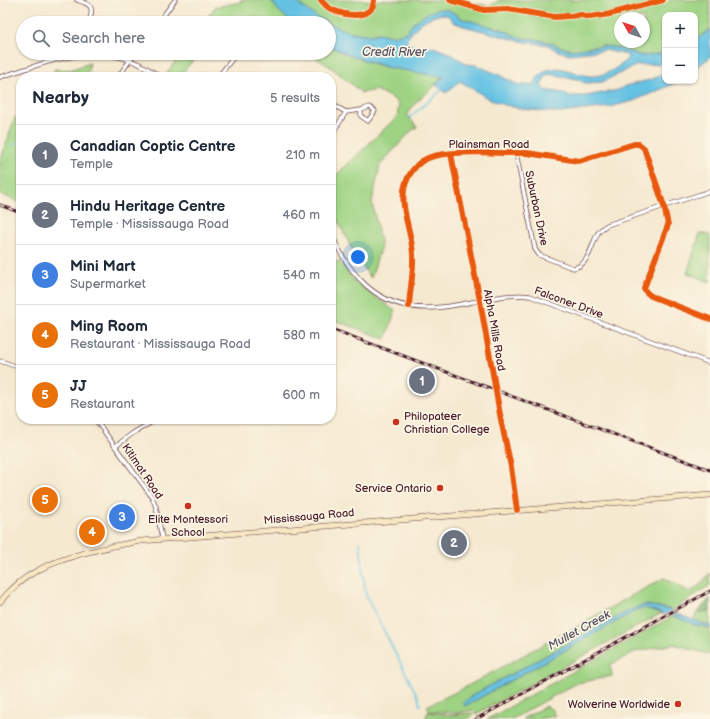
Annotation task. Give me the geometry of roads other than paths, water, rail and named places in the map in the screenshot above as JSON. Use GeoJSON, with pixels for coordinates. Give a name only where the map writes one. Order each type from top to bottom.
{"type":"FeatureCollection","features":[{"type":"Feature","properties":{"kind":"main road","name":"Mississauga Road"},"geometry":{"type":"LineString","coordinates":[[0,602],[20,581],[50,563],[108,547],[162,538],[710,495]]}},
{"type":"Feature","properties":{"kind":"street"},"geometry":{"type":"LineString","coordinates":[[78,0],[86,3],[91,8],[91,16]]}},
{"type":"Feature","properties":{"kind":"street"},"geometry":{"type":"LineString","coordinates":[[163,16],[175,0]]}},
{"type":"Feature","properties":{"kind":"street"},"geometry":{"type":"LineString","coordinates":[[17,72],[58,60]]}},
{"type":"Feature","properties":{"kind":"street"},"geometry":{"type":"LineString","coordinates":[[121,72],[129,60],[152,72]]}},
{"type":"Feature","properties":{"kind":"street"},"geometry":{"type":"LineString","coordinates":[[222,72],[231,60]]}},
{"type":"Feature","properties":{"kind":"street"},"geometry":{"type":"LineString","coordinates":[[0,77],[16,72]]}},
{"type":"Feature","properties":{"kind":"street"},"geometry":{"type":"LineString","coordinates":[[336,107],[346,112],[361,110]]}},
{"type":"Feature","properties":{"kind":"street"},"geometry":{"type":"LineString","coordinates":[[336,128],[346,112]]}},
{"type":"Feature","properties":{"kind":"street","name":"Plainsman Road"},"geometry":{"type":"LineString","coordinates":[[409,306],[413,254],[403,198],[403,188],[414,167],[422,160],[433,156],[452,154],[527,153],[579,161],[634,144],[639,144],[644,148],[664,206]]}},
{"type":"Feature","properties":{"kind":"street","name":"Suburban Drive"},"geometry":{"type":"LineString","coordinates":[[516,153],[535,249],[539,255],[573,268],[578,268],[584,263],[599,232],[607,225],[710,191]]}},
{"type":"Feature","properties":{"kind":"street","name":"Alpha Mills Road"},"geometry":{"type":"LineString","coordinates":[[452,154],[511,467],[517,510]]}},
{"type":"Feature","properties":{"kind":"street"},"geometry":{"type":"LineString","coordinates":[[664,206],[668,225],[644,288],[651,296],[710,319]]}},
{"type":"Feature","properties":{"kind":"street","name":"Falconer Drive"},"geometry":{"type":"LineString","coordinates":[[336,244],[342,257],[367,287],[384,298],[397,303],[409,306],[434,308],[515,295],[530,296],[710,363]]}},
{"type":"Feature","properties":{"kind":"street"},"geometry":{"type":"LineString","coordinates":[[0,361],[16,366]]}},
{"type":"Feature","properties":{"kind":"street","name":"Kitimat Road"},"geometry":{"type":"LineString","coordinates":[[99,424],[152,497],[156,507],[162,538]]}},
{"type":"Feature","properties":{"kind":"street"},"geometry":{"type":"LineString","coordinates":[[116,446],[133,433],[148,424]]}},
{"type":"Feature","properties":{"kind":"water","name":"Credit River"},"geometry":{"type":"Polygon","coordinates":[[[271,0],[293,0],[316,16],[284,16],[271,0]]]}},
{"type":"Feature","properties":{"kind":"water","name":"Credit River"},"geometry":{"type":"Polygon","coordinates":[[[439,9],[449,10],[463,19],[504,30],[522,38],[535,39],[571,50],[602,46],[613,47],[643,56],[662,53],[662,64],[637,65],[602,82],[585,83],[577,79],[549,74],[546,76],[541,85],[545,90],[563,93],[568,96],[586,96],[618,90],[626,86],[653,79],[662,74],[662,84],[672,84],[633,101],[609,107],[560,113],[522,109],[505,105],[489,99],[460,81],[446,93],[435,84],[444,77],[390,68],[351,56],[336,49],[336,26],[346,31],[370,35],[379,33],[392,36],[407,32],[414,22],[428,13],[439,9]],[[442,14],[425,20],[417,26],[406,41],[411,45],[423,48],[427,46],[433,47],[449,53],[467,64],[476,65],[518,85],[531,85],[535,83],[538,77],[544,72],[556,68],[589,76],[601,75],[614,70],[628,58],[627,55],[605,50],[570,54],[558,51],[548,45],[520,41],[453,22],[449,16],[442,14]]]}},
{"type":"Feature","properties":{"kind":"water"},"geometry":{"type":"Polygon","coordinates":[[[710,29],[710,57],[698,67],[698,48],[698,39],[710,29]]]}},
{"type":"Feature","properties":{"kind":"water"},"geometry":{"type":"Polygon","coordinates":[[[646,605],[673,610],[663,615],[662,613],[645,608],[639,609],[465,706],[463,703],[473,695],[621,615],[639,606],[646,605]]]}},
{"type":"Feature","properties":{"kind":"water"},"geometry":{"type":"Polygon","coordinates":[[[677,614],[710,626],[710,628],[695,625],[673,616],[677,614]]]}},
{"type":"Feature","properties":{"kind":"waterway"},"geometry":{"type":"LineString","coordinates":[[409,118],[443,89]]}},
{"type":"Feature","properties":{"kind":"waterway"},"geometry":{"type":"LineString","coordinates":[[360,542],[365,591],[368,600],[418,697],[420,705]]}},
{"type":"Feature","properties":{"kind":"waterway","name":"Mullet Creek"},"geometry":{"type":"LineString","coordinates":[[669,611],[676,615]]}},
{"type":"Feature","properties":{"kind":"railway"},"geometry":{"type":"LineString","coordinates":[[0,205],[16,211]]}},
{"type":"Feature","properties":{"kind":"railway"},"geometry":{"type":"LineString","coordinates":[[336,331],[710,470]]}},
{"type":"Feature","properties":{"kind":"railway"},"geometry":{"type":"LineString","coordinates":[[476,719],[710,591]]}},
{"type":"Feature","properties":{"kind":"place","name":"Canadian Coptic Centre"},"geometry":{"type":"Point","coordinates":[422,381]}},
{"type":"Feature","properties":{"kind":"place","name":"Philopateer Christian College"},"geometry":{"type":"Point","coordinates":[396,422]}},
{"type":"Feature","properties":{"kind":"place","name":"Service Ontario"},"geometry":{"type":"Point","coordinates":[440,488]}},
{"type":"Feature","properties":{"kind":"place","name":"JJ"},"geometry":{"type":"Point","coordinates":[45,500]}},
{"type":"Feature","properties":{"kind":"place","name":"Elite Montessori School"},"geometry":{"type":"Point","coordinates":[188,506]}},
{"type":"Feature","properties":{"kind":"place","name":"Mini Mart"},"geometry":{"type":"Point","coordinates":[122,517]}},
{"type":"Feature","properties":{"kind":"place","name":"Ming Room"},"geometry":{"type":"Point","coordinates":[92,532]}},
{"type":"Feature","properties":{"kind":"place","name":"Hindu Heritage Centre"},"geometry":{"type":"Point","coordinates":[454,543]}},
{"type":"Feature","properties":{"kind":"place","name":"Wolverine Worldwide"},"geometry":{"type":"Point","coordinates":[678,704]}}]}
